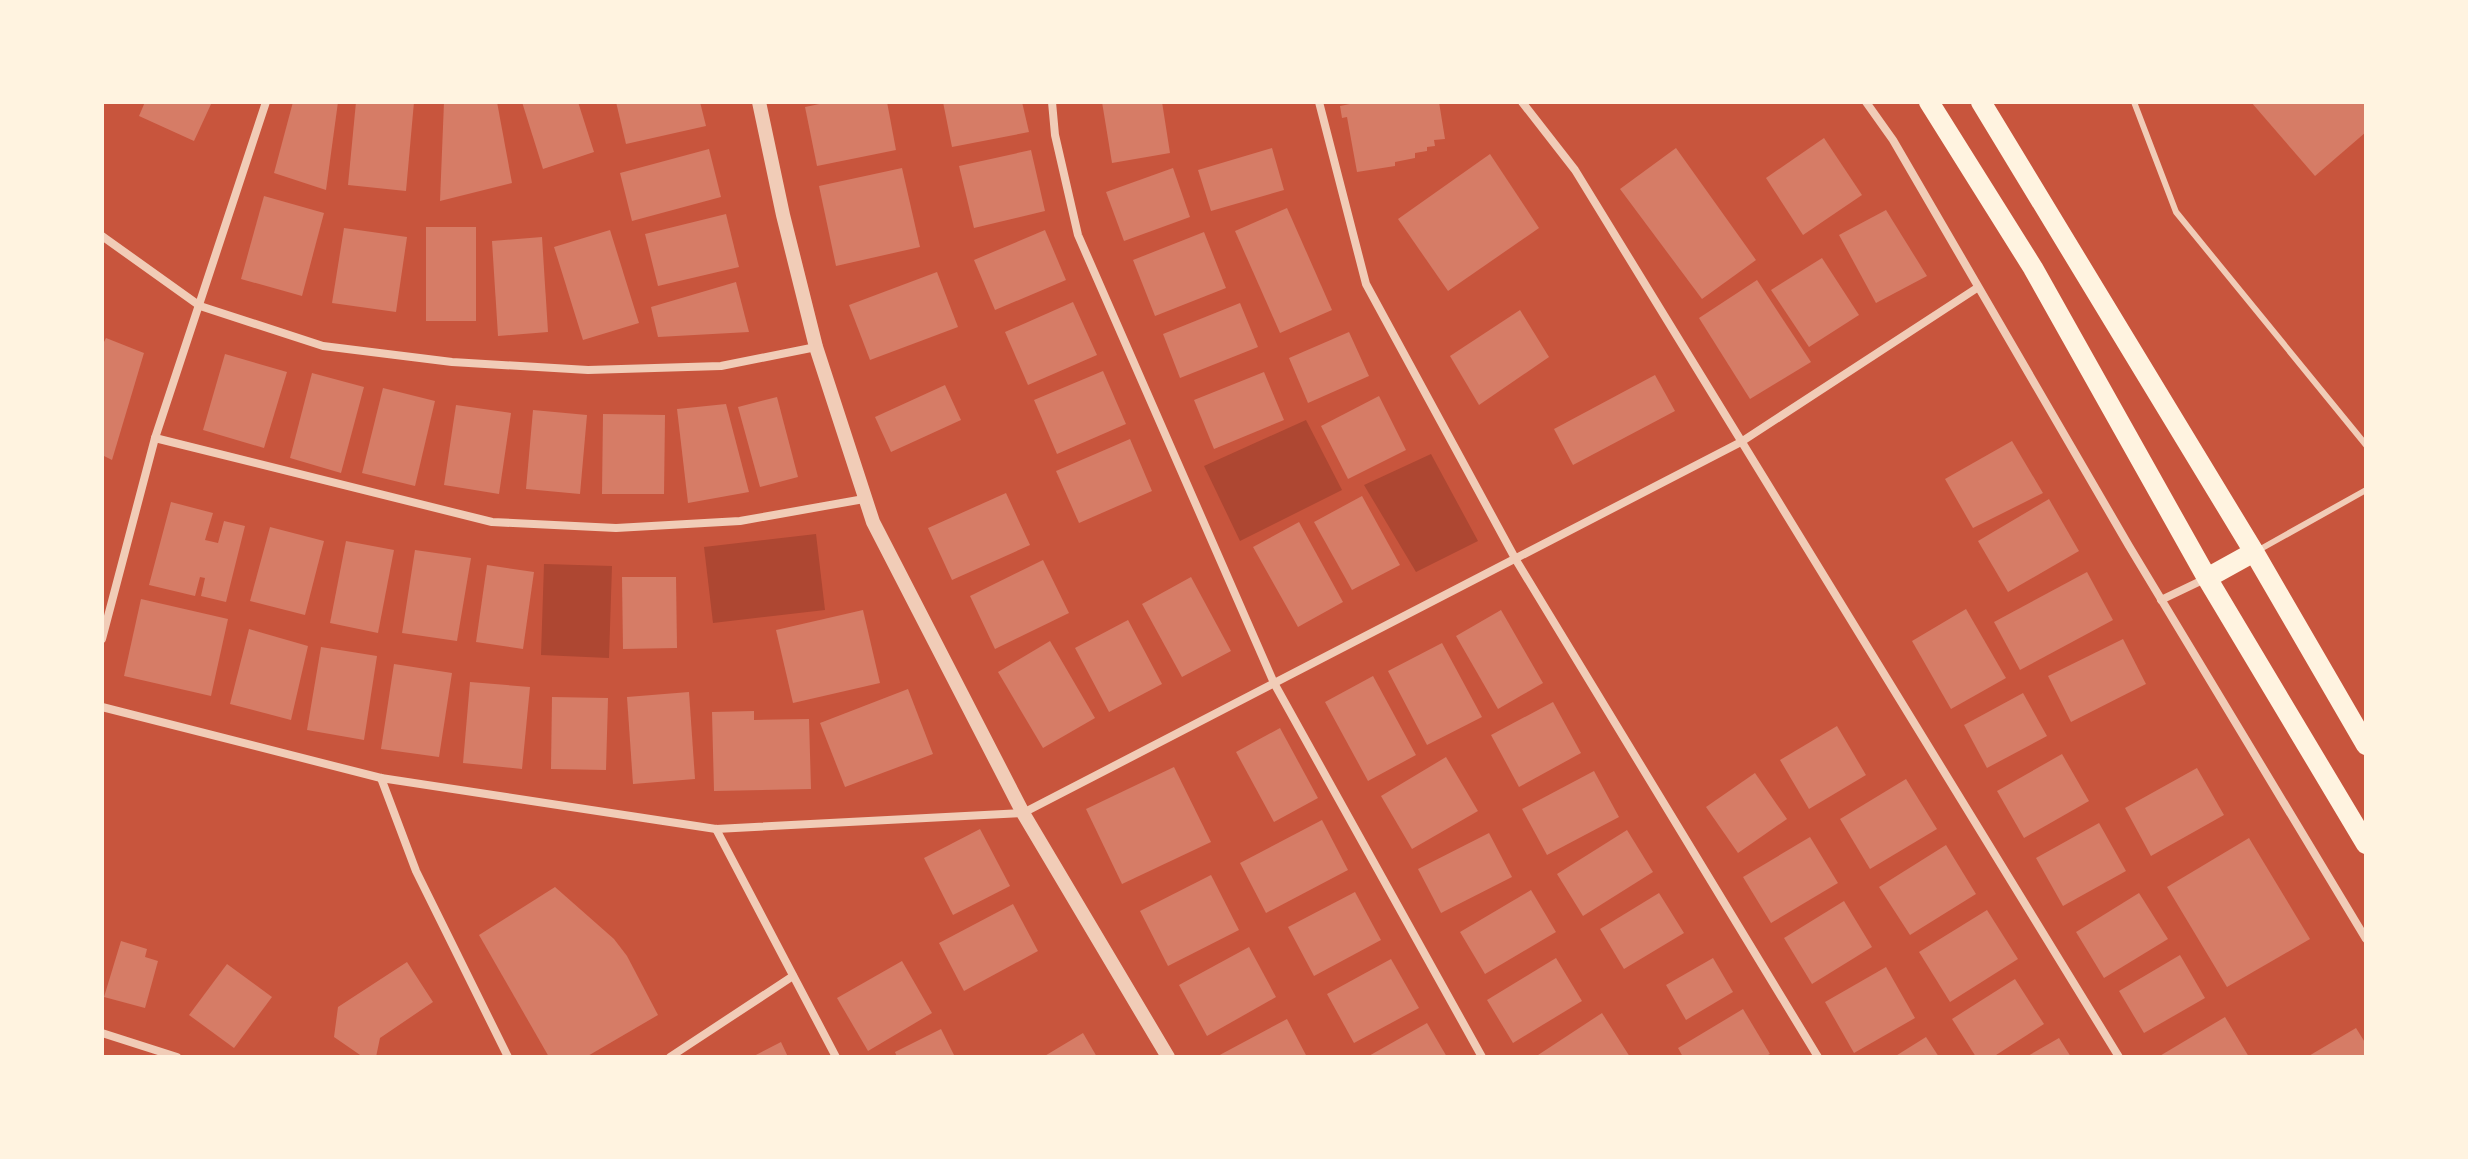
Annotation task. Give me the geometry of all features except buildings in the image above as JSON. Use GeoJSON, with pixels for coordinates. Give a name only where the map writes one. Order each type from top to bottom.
{"type":"FeatureCollection","features":[{"type":"Feature","properties":{"kind":"main road"},"geometry":{"type":"LineString","coordinates":[[1929,102],[2033,268],[2207,578],[2366,844]]}},
{"type":"Feature","properties":{"kind":"main road"},"geometry":{"type":"LineString","coordinates":[[1981,102],[2254,552],[2366,745]]}},
{"type":"Feature","properties":{"kind":"main road"},"geometry":{"type":"LineString","coordinates":[[2207,578],[2254,552]]}},
{"type":"Feature","properties":{"kind":"street"},"geometry":{"type":"LineString","coordinates":[[102,639],[155,438],[266,102]]}},
{"type":"Feature","properties":{"kind":"street"},"geometry":{"type":"LineString","coordinates":[[759,102],[816,347],[873,522],[1023,813],[1168,1057]]}},
{"type":"Feature","properties":{"kind":"street"},"geometry":{"type":"LineString","coordinates":[[1052,102],[1055,135],[1078,235],[1274,683],[1482,1057]]}},
{"type":"Feature","properties":{"kind":"street"},"geometry":{"type":"LineString","coordinates":[[1319,102],[1366,284],[1516,560],[1818,1057]]}},
{"type":"Feature","properties":{"kind":"street"},"geometry":{"type":"LineString","coordinates":[[1522,102],[1575,170],[2119,1057]]}},
{"type":"Feature","properties":{"kind":"street"},"geometry":{"type":"LineString","coordinates":[[1866,102],[1893,140],[2161,600],[2366,939]]}},
{"type":"Feature","properties":{"kind":"street"},"geometry":{"type":"LineString","coordinates":[[102,236],[200,306],[323,346],[467,363],[588,370],[721,366],[816,347]]}},
{"type":"Feature","properties":{"kind":"street"},"geometry":{"type":"LineString","coordinates":[[102,707],[381,778],[716,829],[1023,813],[1741,442],[1977,288]]}},
{"type":"Feature","properties":{"kind":"street"},"geometry":{"type":"LineString","coordinates":[[155,438],[492,522],[616,528],[740,521],[864,499]]}},
{"type":"Feature","properties":{"kind":"street"},"geometry":{"type":"LineString","coordinates":[[2161,600],[2207,578]]}},
{"type":"Feature","properties":{"kind":"street"},"geometry":{"type":"LineString","coordinates":[[381,778],[416,871],[508,1057]]}},
{"type":"Feature","properties":{"kind":"street"},"geometry":{"type":"LineString","coordinates":[[716,829],[836,1057]]}},
{"type":"Feature","properties":{"kind":"street"},"geometry":{"type":"LineString","coordinates":[[670,1057],[793,976]]}},
{"type":"Feature","properties":{"kind":"street"},"geometry":{"type":"LineString","coordinates":[[102,1033],[177,1057]]}},
{"type":"Feature","properties":{"kind":"lane"},"geometry":{"type":"LineString","coordinates":[[2134,102],[2176,212],[2366,445]]}},
{"type":"Feature","properties":{"kind":"lane"},"geometry":{"type":"LineString","coordinates":[[2254,552],[2366,490]]}},
{"type":"Feature","properties":{"kind":"shaded area"},"geometry":{"type":"Polygon","coordinates":[[[1306,420],[1342,490],[1240,541],[1204,466],[1306,420]]]}},
{"type":"Feature","properties":{"kind":"shaded area"},"geometry":{"type":"Polygon","coordinates":[[[1431,454],[1478,541],[1416,572],[1364,485],[1431,454]]]}},
{"type":"Feature","properties":{"kind":"shaded area"},"geometry":{"type":"Polygon","coordinates":[[[816,534],[825,610],[713,623],[704,547],[816,534]]]}},
{"type":"Feature","properties":{"kind":"shaded area"},"geometry":{"type":"Polygon","coordinates":[[[544,564],[612,566],[609,658],[541,655],[544,564]]]}}]}
